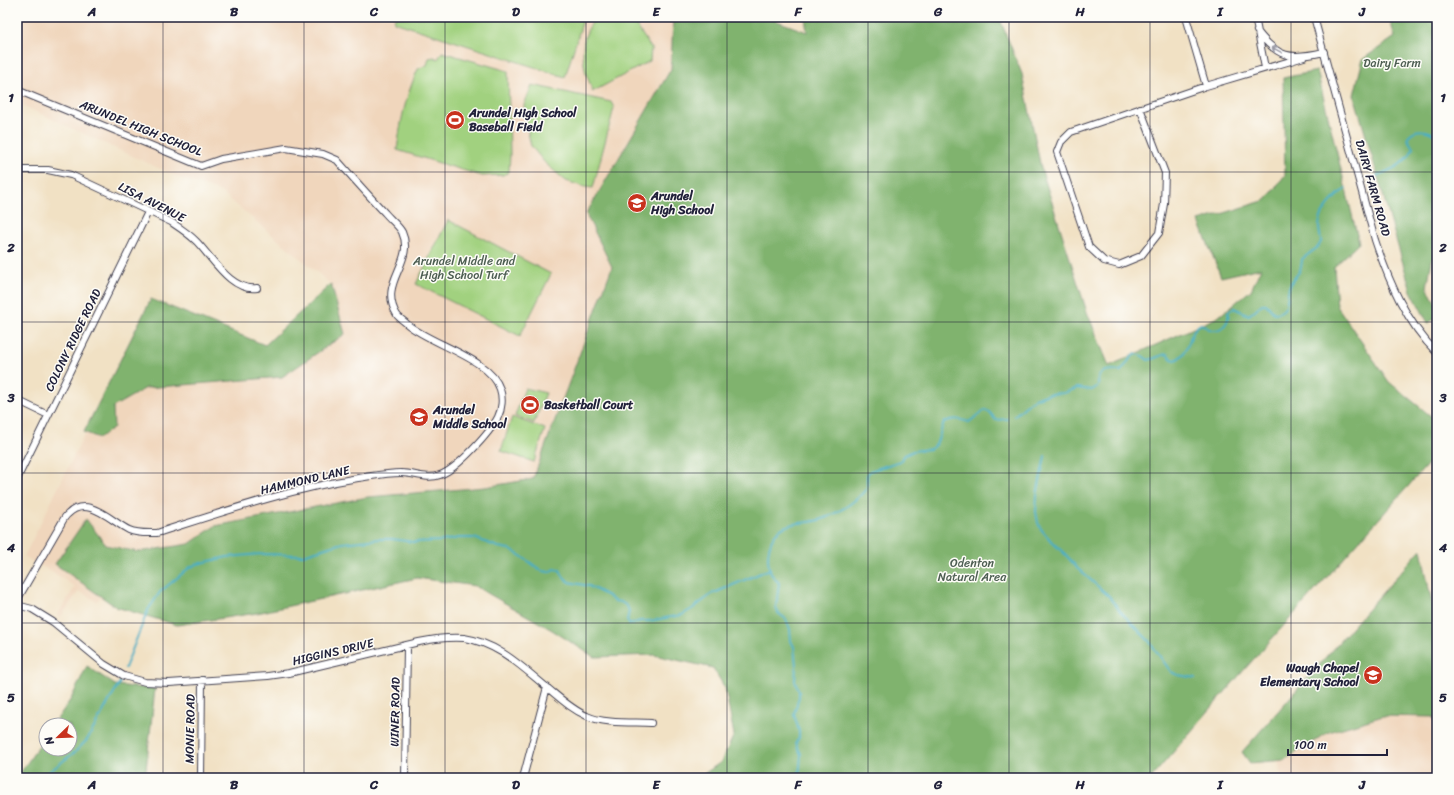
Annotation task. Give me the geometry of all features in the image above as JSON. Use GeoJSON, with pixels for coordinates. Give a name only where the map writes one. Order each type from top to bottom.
{"type":"FeatureCollection","features":[{"type":"Feature","properties":{"kind":"street"},"geometry":{"type":"LineString","coordinates":[[1186,17],[1206,86]]}},
{"type":"Feature","properties":{"kind":"street"},"geometry":{"type":"LineString","coordinates":[[1255,17],[1265,68]]}},
{"type":"Feature","properties":{"kind":"street","name":"DAIRY FARM ROAD"},"geometry":{"type":"LineString","coordinates":[[1314,17],[1383,263],[1395,293],[1411,321],[1437,354]]}},
{"type":"Feature","properties":{"kind":"street"},"geometry":{"type":"LineString","coordinates":[[1257,30],[1274,49],[1288,55],[1304,57]]}},
{"type":"Feature","properties":{"kind":"street"},"geometry":{"type":"LineString","coordinates":[[1140,108],[1164,174],[1164,204],[1159,233],[1141,256],[1118,265],[1104,261],[1089,247],[1057,152],[1061,142],[1071,132],[1140,108],[1265,68],[1324,52]]}},
{"type":"Feature","properties":{"kind":"street","name":"ARUNDEL HIGH SCHOOL"},"geometry":{"type":"LineString","coordinates":[[17,90],[201,166],[222,159],[286,148],[323,154],[337,160],[402,232],[405,249],[404,259],[390,290],[392,303],[397,316]]}},
{"type":"Feature","properties":{"kind":"street","name":"LISA AVENUE"},"geometry":{"type":"LineString","coordinates":[[17,170],[48,170],[71,174],[171,222],[184,230],[196,241],[218,268],[235,283],[251,289],[257,288]]}},
{"type":"Feature","properties":{"kind":"street","name":"COLONY RIDGE ROAD"},"geometry":{"type":"LineString","coordinates":[[17,479],[148,212]]}},
{"type":"Feature","properties":{"kind":"street","name":"HAMMOND LANE"},"geometry":{"type":"LineString","coordinates":[[17,597],[20,595],[61,524],[69,513],[79,507],[93,508],[130,530],[141,533],[157,533],[314,486],[401,473],[426,477],[439,476],[451,470],[461,462],[498,418],[502,405],[500,389],[491,374],[473,360],[424,336],[397,316]]}},
{"type":"Feature","properties":{"kind":"street"},"geometry":{"type":"LineString","coordinates":[[17,400],[48,415]]}},
{"type":"Feature","properties":{"kind":"street","name":"HIGGINS DRIVE"},"geometry":{"type":"LineString","coordinates":[[17,605],[32,609],[53,622],[104,664],[124,676],[145,682],[169,683],[268,676],[289,673],[438,639],[464,638],[482,642],[500,651],[574,709],[588,717],[602,721],[651,723]]}},
{"type":"Feature","properties":{"kind":"street","name":"WINER ROAD"},"geometry":{"type":"LineString","coordinates":[[405,778],[407,646]]}},
{"type":"Feature","properties":{"kind":"street","name":"MONIE ROAD"},"geometry":{"type":"LineString","coordinates":[[201,778],[202,680]]}},
{"type":"Feature","properties":{"kind":"street"},"geometry":{"type":"LineString","coordinates":[[523,778],[546,687]]}},
{"type":"Feature","properties":{"kind":"shaded area"},"geometry":{"type":"Polygon","coordinates":[[[17,17],[766,17],[563,576],[134,571],[96,601],[79,591],[60,618],[57,615],[75,587],[51,571],[24,557],[151,299],[265,345],[331,284],[221,192],[180,178],[17,103],[17,17]]]}},
{"type":"Feature","properties":{"kind":"shaded area","name":"Waugh Chapel Elementary School"},"geometry":{"type":"Polygon","coordinates":[[[1421,549],[1437,629],[1437,778],[1282,778],[1269,721],[1421,549]]]}},
{"type":"Feature","properties":{"kind":"green space"},"geometry":{"type":"Polygon","coordinates":[[[395,17],[584,17],[565,77],[394,22],[395,17]]]}},
{"type":"Feature","properties":{"kind":"green space"},"geometry":{"type":"Polygon","coordinates":[[[597,17],[631,17],[651,48],[650,61],[592,92],[591,85],[586,74],[583,51],[585,37],[592,23],[597,17]]]}},
{"type":"Feature","properties":{"kind":"green space","name":"Odenton Natural Area"},"geometry":{"type":"Polygon","coordinates":[[[673,17],[766,17],[807,32],[805,17],[999,17],[1022,74],[1041,168],[1087,312],[1109,366],[1218,317],[1251,290],[1261,268],[1221,277],[1199,221],[1266,200],[1285,175],[1283,78],[1317,71],[1359,243],[1334,267],[1337,306],[1389,382],[1437,421],[1437,454],[1244,670],[1151,778],[698,778],[721,762],[734,735],[725,688],[713,668],[654,655],[594,657],[552,630],[475,586],[417,578],[257,613],[177,625],[116,607],[55,564],[86,519],[106,545],[138,552],[189,544],[215,526],[368,497],[485,487],[533,479],[612,267],[586,214],[671,69],[673,17]]]}},
{"type":"Feature","properties":{"kind":"green space","name":"Dairy Farm"},"geometry":{"type":"Polygon","coordinates":[[[1389,17],[1437,17],[1437,255],[1432,260],[1427,287],[1437,306],[1437,317],[1428,323],[1411,291],[1354,95],[1363,59],[1395,37],[1389,17]]]}},
{"type":"Feature","properties":{"kind":"green space","name":"Arundel High School Baseball Field"},"geometry":{"type":"Polygon","coordinates":[[[442,52],[508,71],[509,172],[503,175],[482,176],[397,150],[404,109],[418,69],[427,65],[429,58],[434,57],[438,59],[442,52]]]}},
{"type":"Feature","properties":{"kind":"green space"},"geometry":{"type":"Polygon","coordinates":[[[532,85],[611,102],[614,108],[593,188],[566,181],[545,163],[531,146],[524,105],[532,85]]]}},
{"type":"Feature","properties":{"kind":"green space","name":"Arundel Middle and High School Turf"},"geometry":{"type":"Polygon","coordinates":[[[448,220],[551,274],[520,336],[416,284],[448,220]]]}},
{"type":"Feature","properties":{"kind":"green space"},"geometry":{"type":"Polygon","coordinates":[[[331,284],[345,334],[282,377],[146,388],[113,407],[114,427],[99,438],[84,432],[151,299],[265,345],[331,284]]]}},
{"type":"Feature","properties":{"kind":"green space","name":"Basketball Court"},"geometry":{"type":"Polygon","coordinates":[[[525,388],[546,393],[534,423],[515,416],[525,388]]]}},
{"type":"Feature","properties":{"kind":"green space"},"geometry":{"type":"Polygon","coordinates":[[[512,417],[545,429],[534,462],[501,451],[512,417]]]}},
{"type":"Feature","properties":{"kind":"green space","name":"Waugh Chapel Elementary School"},"geometry":{"type":"Polygon","coordinates":[[[1421,549],[1437,629],[1437,728],[1433,717],[1383,716],[1329,732],[1284,760],[1250,763],[1242,752],[1421,549]]]}},
{"type":"Feature","properties":{"kind":"green space"},"geometry":{"type":"Polygon","coordinates":[[[87,666],[115,685],[155,689],[145,778],[17,778],[38,747],[38,757],[78,757],[78,717],[59,717],[71,699],[87,666]]]}},
{"type":"Feature","properties":{"kind":"waterway"},"geometry":{"type":"LineString","coordinates":[[1376,176],[1393,169],[1407,158],[1413,148],[1407,138],[1410,134],[1422,130],[1430,132],[1437,137]]}},
{"type":"Feature","properties":{"kind":"waterway"},"geometry":{"type":"LineString","coordinates":[[1014,416],[1034,399],[1049,394],[1064,393],[1077,388],[1092,390],[1098,386],[1098,378],[1103,372],[1108,370],[1121,371],[1135,354],[1143,356],[1148,360],[1167,354],[1172,359],[1176,360],[1184,352],[1197,326],[1201,324],[1213,330],[1219,329],[1227,323],[1228,313],[1234,308],[1249,315],[1262,304],[1266,304],[1274,313],[1283,310],[1286,306],[1290,285],[1300,271],[1302,259],[1318,247],[1321,242],[1319,227],[1325,210],[1346,188]]}},
{"type":"Feature","properties":{"kind":"waterway"},"geometry":{"type":"LineString","coordinates":[[799,778],[801,754],[796,742],[799,738],[799,731],[794,714],[799,697],[799,691],[795,681],[796,666],[794,647],[791,641],[790,629],[786,619],[778,613],[776,607],[779,583],[769,567],[768,554],[771,541],[774,536],[784,527],[820,520],[848,505],[867,488],[867,475],[870,471],[900,461],[905,455],[913,451],[930,449],[936,445],[944,422],[956,419],[969,422],[985,410],[989,412],[996,420],[1007,419]]}},
{"type":"Feature","properties":{"kind":"waterway"},"geometry":{"type":"LineString","coordinates":[[1045,456],[1037,495],[1036,512],[1041,529],[1078,569],[1110,597],[1120,611],[1149,641],[1171,672],[1178,675],[1195,678]]}},
{"type":"Feature","properties":{"kind":"waterway"},"geometry":{"type":"LineString","coordinates":[[125,668],[148,610],[160,592],[189,568],[197,564],[227,557],[261,554],[303,555],[342,543],[379,539],[413,542],[474,538],[498,547],[509,549],[542,571],[549,572],[554,569],[560,570],[569,582],[589,586],[608,596],[614,601],[621,602],[627,606],[629,611],[627,621],[629,624],[682,615],[712,594],[770,569]]}},
{"type":"Feature","properties":{"kind":"waterway"},"geometry":{"type":"LineString","coordinates":[[41,778],[75,752],[87,740],[120,682]]}},
{"type":"Feature","properties":{"kind":"place","name":"Arundel High School Baseball Field"},"geometry":{"type":"Point","coordinates":[455,120]}},
{"type":"Feature","properties":{"kind":"place","name":"Arundel High School"},"geometry":{"type":"Point","coordinates":[637,203]}},
{"type":"Feature","properties":{"kind":"place","name":"Basketball Court"},"geometry":{"type":"Point","coordinates":[530,405]}},
{"type":"Feature","properties":{"kind":"place","name":"Arundel Middle School"},"geometry":{"type":"Point","coordinates":[419,417]}},
{"type":"Feature","properties":{"kind":"place","name":"Waugh Chapel Elementary School"},"geometry":{"type":"Point","coordinates":[1373,675]}}]}
